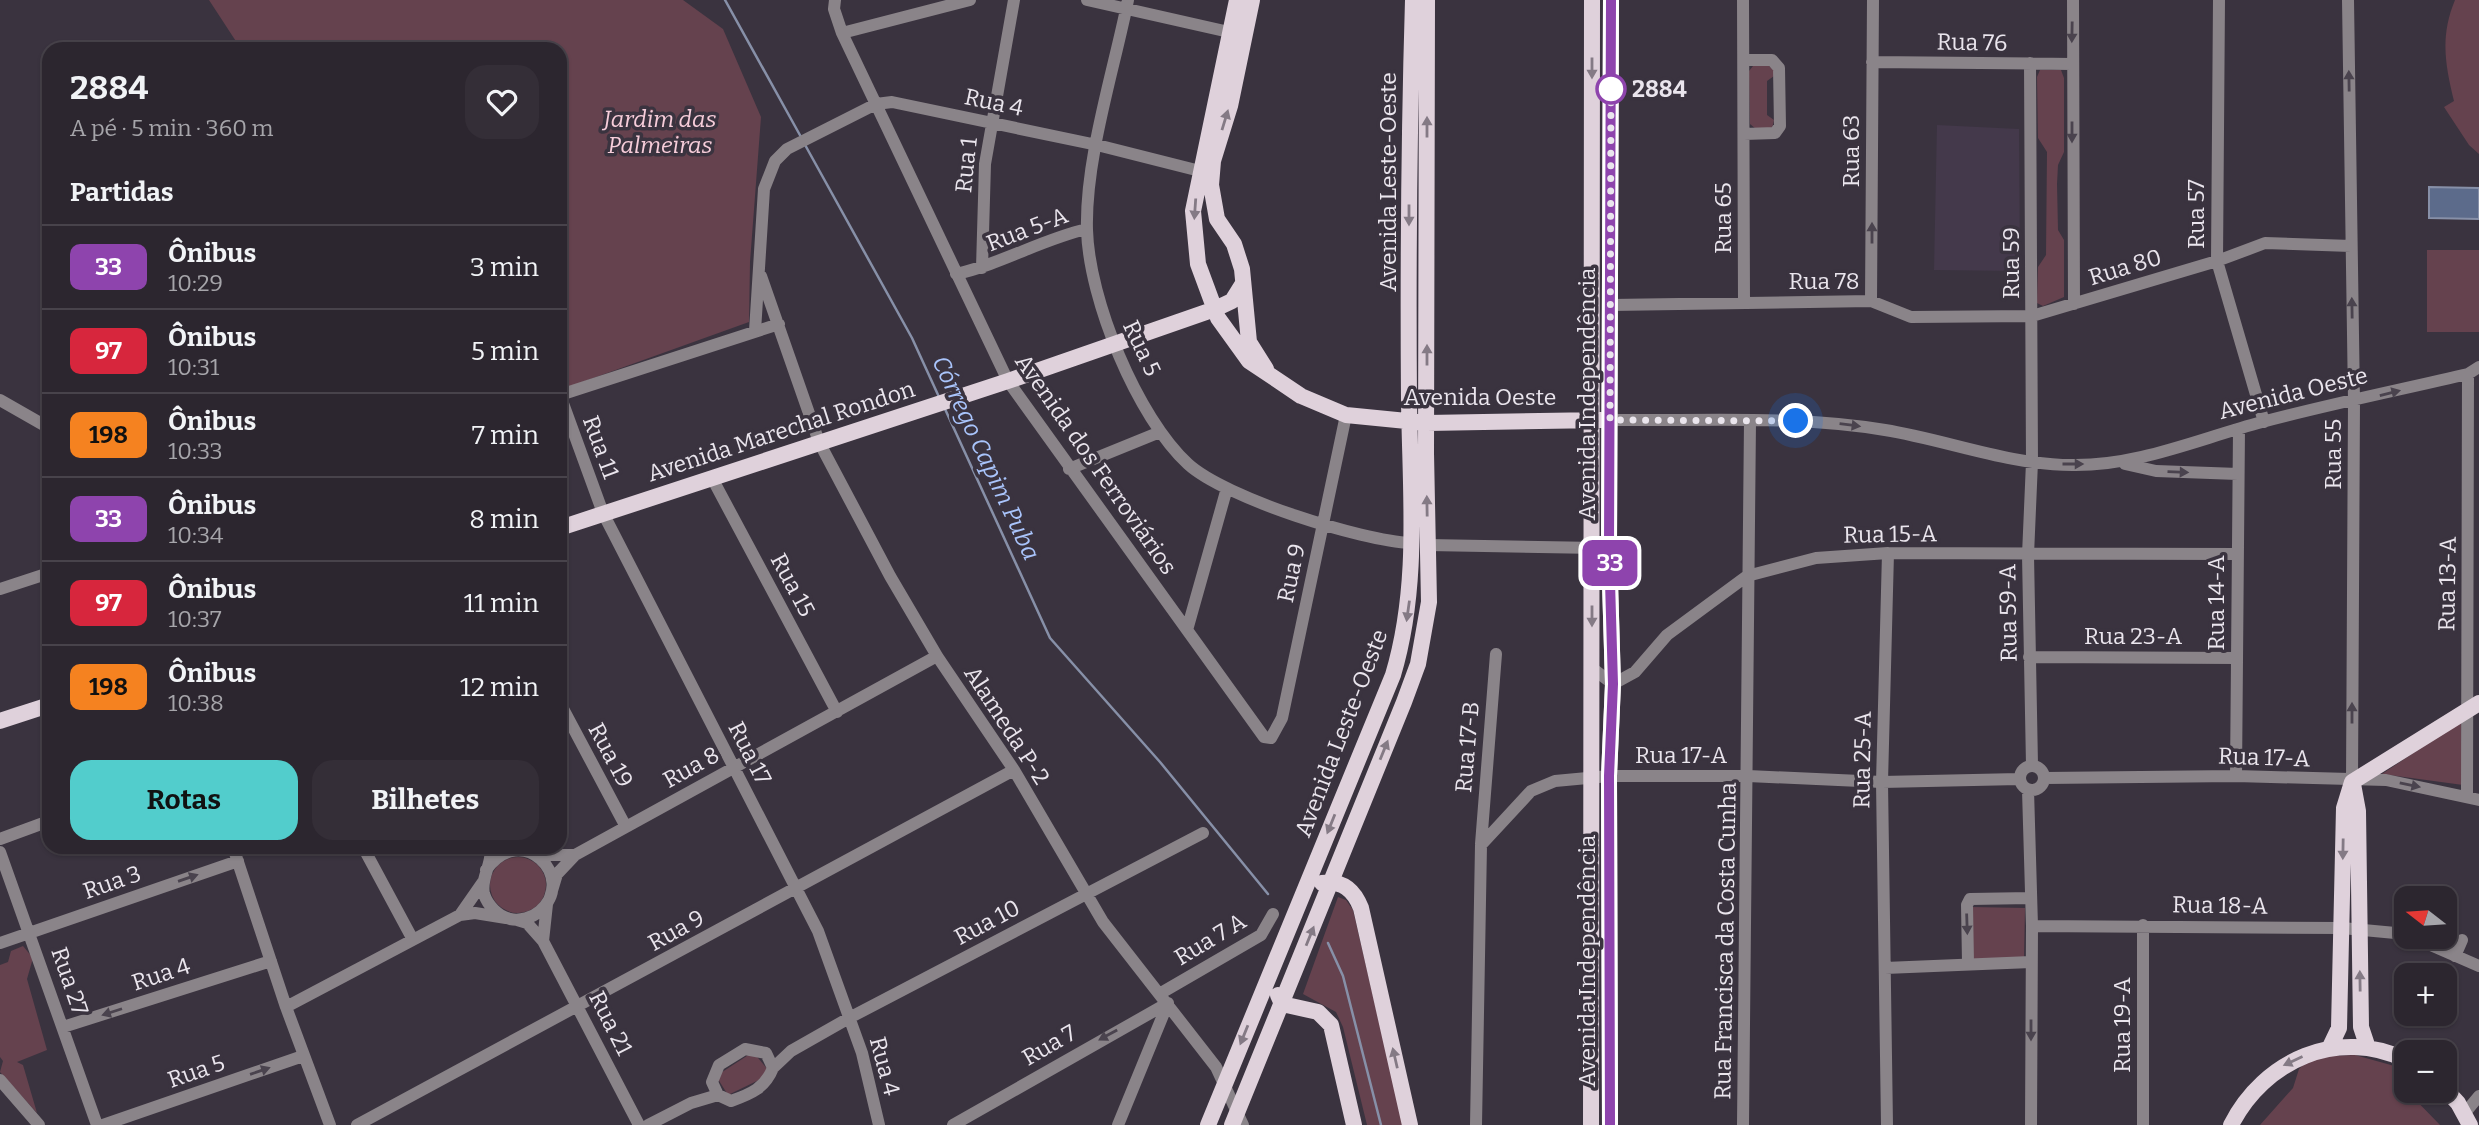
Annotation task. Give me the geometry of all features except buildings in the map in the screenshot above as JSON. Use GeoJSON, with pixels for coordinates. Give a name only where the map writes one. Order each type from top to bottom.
{"type":"FeatureCollection","features":[{"type":"Feature","properties":{"kind":"main road","name":"Avenida Oeste"},"geometry":{"type":"LineString","coordinates":[[1237,0],[1193,211],[1198,264],[1218,318],[1249,361],[1301,396],[1346,415],[1418,422],[1610,420]]}},
{"type":"Feature","properties":{"kind":"main road","name":"Avenida Oeste"},"geometry":{"type":"LineString","coordinates":[[1252,0],[1230,106],[1213,161],[1214,202],[1240,263],[1250,342],[1269,373]]}},
{"type":"Feature","properties":{"kind":"main road","name":"Avenida Leste-Oeste"},"geometry":{"type":"LineString","coordinates":[[1238,1121],[1282,1003],[1418,664],[1429,603],[1428,545],[1418,422],[1409,146],[1413,0]]}},
{"type":"Feature","properties":{"kind":"main road","name":"Avenida Leste-Oeste"},"geometry":{"type":"LineString","coordinates":[[1208,1125],[1393,675],[1408,610],[1418,422],[1427,0]]}},
{"type":"Feature","properties":{"kind":"main road","name":"Avenida Independência"},"geometry":{"type":"LineString","coordinates":[[1591,1125],[1592,0]]}},
{"type":"Feature","properties":{"kind":"main road","name":"Avenida Independência"},"geometry":{"type":"LineString","coordinates":[[1610,1125],[1609,776],[1613,684],[1609,548],[1611,0]]}},
{"type":"Feature","properties":{"kind":"main road"},"geometry":{"type":"LineString","coordinates":[[1196,244],[1204,238],[1225,233]]}},
{"type":"Feature","properties":{"kind":"main road"},"geometry":{"type":"LineString","coordinates":[[1215,309],[1232,301],[1242,285]]}},
{"type":"Feature","properties":{"kind":"main road","name":"Avenida Marechal Rondon"},"geometry":{"type":"LineString","coordinates":[[567,526],[1008,381],[1215,309]]}},
{"type":"Feature","properties":{"kind":"main road"},"geometry":{"type":"LineString","coordinates":[[0,721],[42,707]]}},
{"type":"Feature","properties":{"kind":"main road"},"geometry":{"type":"LineString","coordinates":[[2329,1049],[2339,1028],[2344,808],[2352,782],[2472,707]]}},
{"type":"Feature","properties":{"kind":"main road"},"geometry":{"type":"LineString","coordinates":[[2352,782],[2358,811],[2361,1031],[2368,1048]]}},
{"type":"Feature","properties":{"kind":"main road"},"geometry":{"type":"LineString","coordinates":[[1303,893],[1331,882],[1348,888],[1356,895],[1410,1125]]}},
{"type":"Feature","properties":{"kind":"main road"},"geometry":{"type":"LineString","coordinates":[[1288,929],[1290,945],[1276,991],[1282,1003],[1318,1012],[1331,1025],[1336,1037],[1354,1125]]}},
{"type":"Feature","properties":{"kind":"main road"},"geometry":{"type":"LineString","coordinates":[[1591,960],[1610,960]]}},
{"type":"Feature","properties":{"kind":"main road"},"geometry":{"type":"LineString","coordinates":[[2231,1125],[2245,1100],[2272,1072],[2300,1057],[2329,1049],[2368,1048],[2394,1056]]}},
{"type":"Feature","properties":{"kind":"street","name":"Avenida dos Ferroviários"},"geometry":{"type":"LineString","coordinates":[[835,0],[834,9],[842,33],[1008,381],[1257,731],[1271,738]]}},
{"type":"Feature","properties":{"kind":"street"},"geometry":{"type":"LineString","coordinates":[[842,33],[971,0]]}},
{"type":"Feature","properties":{"kind":"street","name":"Rua 1"},"geometry":{"type":"LineString","coordinates":[[982,268],[982,198],[991,123],[1014,0]]}},
{"type":"Feature","properties":{"kind":"street"},"geometry":{"type":"LineString","coordinates":[[1087,0],[1127,3],[1229,32]]}},
{"type":"Feature","properties":{"kind":"street","name":"Rua 65"},"geometry":{"type":"LineString","coordinates":[[1743,0],[1744,302]]}},
{"type":"Feature","properties":{"kind":"street","name":"Rua 63"},"geometry":{"type":"LineString","coordinates":[[1871,301],[1873,0]]}},
{"type":"Feature","properties":{"kind":"street"},"geometry":{"type":"LineString","coordinates":[[2073,0],[2074,304]]}},
{"type":"Feature","properties":{"kind":"street","name":"Rua 57"},"geometry":{"type":"LineString","coordinates":[[2218,0],[2217,261],[2264,422]]}},
{"type":"Feature","properties":{"kind":"street","name":"Rua 55"},"geometry":{"type":"LineString","coordinates":[[2348,0],[2354,401],[2352,782]]}},
{"type":"Feature","properties":{"kind":"street","name":"Rua 5"},"geometry":{"type":"LineString","coordinates":[[1127,3],[1097,145],[1087,229],[1090,257],[1112,343],[1160,432],[1189,464],[1227,488],[1322,525],[1390,542],[1411,543]]}},
{"type":"Feature","properties":{"kind":"street"},"geometry":{"type":"LineString","coordinates":[[1744,60],[1772,60],[1779,68],[1780,126],[1775,133],[1744,134]]}},
{"type":"Feature","properties":{"kind":"street","name":"Rua 76"},"geometry":{"type":"LineString","coordinates":[[1872,62],[2072,64]]}},
{"type":"Feature","properties":{"kind":"street","name":"Rua 59"},"geometry":{"type":"LineString","coordinates":[[2030,63],[2032,462]]}},
{"type":"Feature","properties":{"kind":"street","name":"Rua 4"},"geometry":{"type":"LineString","coordinates":[[761,276],[764,189],[775,161],[787,149],[876,104],[892,102],[1097,145],[1200,171]]}},
{"type":"Feature","properties":{"kind":"street","name":"Rua 5-A"},"geometry":{"type":"LineString","coordinates":[[982,268],[1065,234],[1087,229]]}},
{"type":"Feature","properties":{"kind":"street","name":"Rua 80"},"geometry":{"type":"LineString","coordinates":[[2074,304],[2217,261],[2265,243],[2351,246]]}},
{"type":"Feature","properties":{"kind":"street"},"geometry":{"type":"LineString","coordinates":[[957,274],[982,268]]}},
{"type":"Feature","properties":{"kind":"street"},"geometry":{"type":"LineString","coordinates":[[755,331],[761,276]]}},
{"type":"Feature","properties":{"kind":"street","name":"Alameda P-2"},"geometry":{"type":"LineString","coordinates":[[761,276],[819,442],[890,576],[937,656],[1014,770],[1117,942],[1165,998],[1216,1067],[1238,1121]]}},
{"type":"Feature","properties":{"kind":"street","name":"Rua 78"},"geometry":{"type":"LineString","coordinates":[[1611,305],[1871,301],[1911,317],[2032,316],[2074,304]]}},
{"type":"Feature","properties":{"kind":"street"},"geometry":{"type":"LineString","coordinates":[[567,393],[779,324]]}},
{"type":"Feature","properties":{"kind":"street","name":"Avenida Oeste"},"geometry":{"type":"LineString","coordinates":[[1610,420],[1819,421],[1885,430],[2032,462],[2071,465],[2154,456],[2264,422],[2473,370]]}},
{"type":"Feature","properties":{"kind":"street","name":"Rua 13-A"},"geometry":{"type":"LineString","coordinates":[[2473,370],[2474,506],[2467,639],[2473,662],[2473,798]]}},
{"type":"Feature","properties":{"kind":"street"},"geometry":{"type":"LineString","coordinates":[[0,400],[42,424]]}},
{"type":"Feature","properties":{"kind":"street","name":"Rua 11"},"geometry":{"type":"LineString","coordinates":[[567,414],[603,513]]}},
{"type":"Feature","properties":{"kind":"street","name":"Rua 9"},"geometry":{"type":"LineString","coordinates":[[1271,738],[1282,718],[1346,415]]}},
{"type":"Feature","properties":{"kind":"street","name":"Rua Francisca da Costa Cunha"},"geometry":{"type":"LineString","coordinates":[[1743,1125],[1748,776],[1747,576],[1751,421]]}},
{"type":"Feature","properties":{"kind":"street","name":"Rua 14-A"},"geometry":{"type":"LineString","coordinates":[[2236,776],[2239,429]]}},
{"type":"Feature","properties":{"kind":"street"},"geometry":{"type":"LineString","coordinates":[[1069,469],[1160,432]]}},
{"type":"Feature","properties":{"kind":"street","name":"Rua 59-A"},"geometry":{"type":"LineString","coordinates":[[2032,462],[2028,555],[2032,765]]}},
{"type":"Feature","properties":{"kind":"street","name":"Avenida Oeste"},"geometry":{"type":"LineString","coordinates":[[2118,462],[2156,471],[2238,474]]}},
{"type":"Feature","properties":{"kind":"street","name":"Rua 15"},"geometry":{"type":"LineString","coordinates":[[712,478],[836,712]]}},
{"type":"Feature","properties":{"kind":"street"},"geometry":{"type":"LineString","coordinates":[[1187,630],[1227,488]]}},
{"type":"Feature","properties":{"kind":"street","name":"Rua 17"},"geometry":{"type":"LineString","coordinates":[[603,513],[797,887],[818,931],[849,1018]]}},
{"type":"Feature","properties":{"kind":"street"},"geometry":{"type":"LineString","coordinates":[[1428,545],[1609,548]]}},
{"type":"Feature","properties":{"kind":"street","name":"Rua 15-A"},"geometry":{"type":"LineString","coordinates":[[1613,684],[1635,672],[1667,635],[1747,576],[1816,558],[1888,553],[2237,554]]}},
{"type":"Feature","properties":{"kind":"street","name":"Rua 25-A"},"geometry":{"type":"LineString","coordinates":[[1887,1125],[1882,782],[1888,553]]}},
{"type":"Feature","properties":{"kind":"street"},"geometry":{"type":"LineString","coordinates":[[0,589],[42,575]]}},
{"type":"Feature","properties":{"kind":"street"},"geometry":{"type":"LineString","coordinates":[[2467,639],[2479,631]]}},
{"type":"Feature","properties":{"kind":"street","name":"Rua 17-B"},"geometry":{"type":"LineString","coordinates":[[1481,845],[1496,654]]}},
{"type":"Feature","properties":{"kind":"street","name":"Rua 8"},"geometry":{"type":"LineString","coordinates":[[549,899],[557,874],[575,855],[937,656]]}},
{"type":"Feature","properties":{"kind":"street","name":"Rua 23-A"},"geometry":{"type":"LineString","coordinates":[[2029,657],[2237,658]]}},
{"type":"Feature","properties":{"kind":"street"},"geometry":{"type":"LineString","coordinates":[[1592,668],[1613,684]]}},
{"type":"Feature","properties":{"kind":"street","name":"Rua 19"},"geometry":{"type":"LineString","coordinates":[[567,716],[626,827]]}},
{"type":"Feature","properties":{"kind":"street"},"geometry":{"type":"LineString","coordinates":[[2028,790],[2038,789],[2045,778],[2042,770],[2032,765],[2022,768],[2019,779],[2028,790],[2032,926],[2031,1125]]}},
{"type":"Feature","properties":{"kind":"street","name":"Rua 9"},"geometry":{"type":"LineString","coordinates":[[357,1125],[580,1007],[1014,770]]}},
{"type":"Feature","properties":{"kind":"street","name":"Rua 17-A"},"geometry":{"type":"LineString","coordinates":[[1481,845],[1501,820],[1539,786],[1555,781],[1609,776],[1748,776],[1882,782],[2019,779]]}},
{"type":"Feature","properties":{"kind":"street","name":"Rua 17-A"},"geometry":{"type":"LineString","coordinates":[[2045,778],[2236,776],[2352,782],[2386,780],[2473,798]]}},
{"type":"Feature","properties":{"kind":"street"},"geometry":{"type":"LineString","coordinates":[[0,839],[42,824]]}},
{"type":"Feature","properties":{"kind":"street","name":"Rua 10"},"geometry":{"type":"LineString","coordinates":[[773,1068],[792,1051],[849,1018],[1203,833]]}},
{"type":"Feature","properties":{"kind":"street"},"geometry":{"type":"LineString","coordinates":[[1476,1125],[1481,845]]}},
{"type":"Feature","properties":{"kind":"street","name":"Rua 27"},"geometry":{"type":"LineString","coordinates":[[0,852],[31,932],[97,1125]]}},
{"type":"Feature","properties":{"kind":"street"},"geometry":{"type":"LineString","coordinates":[[236,854],[286,1007],[330,1125]]}},
{"type":"Feature","properties":{"kind":"street"},"geometry":{"type":"LineString","coordinates":[[366,854],[412,938]]}},
{"type":"Feature","properties":{"kind":"street"},"geometry":{"type":"LineString","coordinates":[[491,854],[485,876],[488,904],[511,919]]}},
{"type":"Feature","properties":{"kind":"street"},"geometry":{"type":"LineString","coordinates":[[460,915],[502,854]]}},
{"type":"Feature","properties":{"kind":"street"},"geometry":{"type":"LineString","coordinates":[[529,854],[550,872],[543,941]]}},
{"type":"Feature","properties":{"kind":"street","name":"Rua 8"},"geometry":{"type":"LineString","coordinates":[[562,854],[575,855]]}},
{"type":"Feature","properties":{"kind":"street","name":"Rua 3"},"geometry":{"type":"LineString","coordinates":[[0,943],[239,861]]}},
{"type":"Feature","properties":{"kind":"street"},"geometry":{"type":"LineString","coordinates":[[1968,963],[1966,905],[1969,899],[2031,898]]}},
{"type":"Feature","properties":{"kind":"street"},"geometry":{"type":"LineString","coordinates":[[286,1007],[412,938],[460,915],[475,913],[511,919],[528,918],[549,899]]}},
{"type":"Feature","properties":{"kind":"street","name":"Rua 7 A"},"geometry":{"type":"LineString","coordinates":[[1165,998],[1261,935],[1273,914]]}},
{"type":"Feature","properties":{"kind":"street","name":"Rua 21"},"geometry":{"type":"LineString","coordinates":[[511,919],[527,923],[543,941],[580,1007],[639,1125]]}},
{"type":"Feature","properties":{"kind":"street","name":"Rua 19-A"},"geometry":{"type":"LineString","coordinates":[[2143,925],[2143,1125]]}},
{"type":"Feature","properties":{"kind":"street","name":"Rua 18-A"},"geometry":{"type":"LineString","coordinates":[[2032,926],[2342,928],[2394,933]]}},
{"type":"Feature","properties":{"kind":"street"},"geometry":{"type":"LineString","coordinates":[[2455,956],[2462,940]]}},
{"type":"Feature","properties":{"kind":"street","name":"Rua 18-A"},"geometry":{"type":"LineString","coordinates":[[2439,949],[2479,966]]}},
{"type":"Feature","properties":{"kind":"street","name":"Rua 4"},"geometry":{"type":"LineString","coordinates":[[63,1027],[271,961]]}},
{"type":"Feature","properties":{"kind":"street"},"geometry":{"type":"LineString","coordinates":[[1885,968],[2031,962]]}},
{"type":"Feature","properties":{"kind":"street"},"geometry":{"type":"LineString","coordinates":[[1118,1125],[1165,998]]}},
{"type":"Feature","properties":{"kind":"street","name":"Rua 7"},"geometry":{"type":"LineString","coordinates":[[953,1125],[1165,998]]}},
{"type":"Feature","properties":{"kind":"street","name":"Rua 4"},"geometry":{"type":"LineString","coordinates":[[849,1018],[862,1053],[879,1125]]}},
{"type":"Feature","properties":{"kind":"street"},"geometry":{"type":"LineString","coordinates":[[691,1104],[712,1082],[719,1065],[745,1049],[766,1053],[773,1068],[768,1082],[750,1095],[731,1101],[718,1095],[712,1082]]}},
{"type":"Feature","properties":{"kind":"street","name":"Rua 10"},"geometry":{"type":"LineString","coordinates":[[766,1053],[792,1051]]}},
{"type":"Feature","properties":{"kind":"street","name":"Rua 5"},"geometry":{"type":"LineString","coordinates":[[103,1125],[303,1056]]}},
{"type":"Feature","properties":{"kind":"street"},"geometry":{"type":"LineString","coordinates":[[0,1080],[39,1125]]}},
{"type":"Feature","properties":{"kind":"street"},"geometry":{"type":"LineString","coordinates":[[648,1125],[691,1104],[718,1095]]}},
{"type":"Feature","properties":{"kind":"street"},"geometry":{"type":"LineString","coordinates":[[2464,1114],[2478,1097]]}},
{"type":"Feature","properties":{"kind":"shaded area"},"geometry":{"type":"Polygon","coordinates":[[[1937,125],[2019,129],[2020,271],[1934,270],[1937,125]]]}},
{"type":"Feature","properties":{"kind":"green space","name":"Jardim das Palmeiras"},"geometry":{"type":"Polygon","coordinates":[[[209,0],[683,0],[723,29],[761,117],[750,262],[749,322],[567,387],[567,42],[236,42],[209,0]]]}},
{"type":"Feature","properties":{"kind":"green space"},"geometry":{"type":"Polygon","coordinates":[[[2455,0],[2479,0],[2479,154],[2469,145],[2444,107],[2454,101],[2448,75],[2446,38],[2455,0]]]}},
{"type":"Feature","properties":{"kind":"green space"},"geometry":{"type":"Polygon","coordinates":[[[1753,66],[1769,66],[1774,70],[1774,76],[1767,81],[1767,115],[1774,120],[1772,129],[1756,129],[1750,124],[1749,71],[1753,66]]]}},
{"type":"Feature","properties":{"kind":"green space"},"geometry":{"type":"Polygon","coordinates":[[[2040,70],[2061,70],[2064,78],[2064,152],[2058,165],[2057,184],[2058,230],[2064,240],[2064,297],[2043,306],[2037,303],[2038,267],[2046,255],[2047,152],[2038,138],[2037,77],[2040,70]]]}},
{"type":"Feature","properties":{"kind":"green space"},"geometry":{"type":"Polygon","coordinates":[[[2427,250],[2479,250],[2479,332],[2427,332],[2427,250]]]}},
{"type":"Feature","properties":{"kind":"green space"},"geometry":{"type":"Polygon","coordinates":[[[2461,721],[2463,785],[2382,774],[2461,721]]]}},
{"type":"Feature","properties":{"kind":"green space"},"geometry":{"type":"Polygon","coordinates":[[[512,857],[524,857],[534,861],[542,869],[546,885],[542,901],[534,909],[524,913],[512,913],[502,909],[494,901],[490,891],[490,879],[494,869],[502,861],[512,857]]]}},
{"type":"Feature","properties":{"kind":"green space"},"geometry":{"type":"Polygon","coordinates":[[[1338,897],[1346,900],[1353,910],[1403,1125],[1367,1125],[1343,1027],[1336,1012],[1303,994],[1338,897]]]}},
{"type":"Feature","properties":{"kind":"green space"},"geometry":{"type":"Polygon","coordinates":[[[1971,907],[2025,908],[2024,959],[1972,959],[1971,907]]]}},
{"type":"Feature","properties":{"kind":"green space"},"geometry":{"type":"Polygon","coordinates":[[[23,946],[33,958],[27,979],[47,1050],[17,1062],[23,1065],[37,1113],[0,1072],[3,1061],[0,1057],[0,965],[8,962],[11,951],[23,946]]]}},
{"type":"Feature","properties":{"kind":"green space"},"geometry":{"type":"Polygon","coordinates":[[[753,1052],[769,1071],[763,1078],[728,1095],[716,1076],[753,1052]]]}},
{"type":"Feature","properties":{"kind":"green space"},"geometry":{"type":"Polygon","coordinates":[[[2355,1055],[2394,1066],[2394,1103],[2419,1103],[2440,1125],[2260,1125],[2293,1088],[2299,1069],[2306,1062],[2331,1056],[2355,1055]]]}},
{"type":"Feature","properties":{"kind":"water"},"geometry":{"type":"Polygon","coordinates":[[[2429,187],[2479,188],[2479,219],[2429,218],[2429,187]]]}},
{"type":"Feature","properties":{"kind":"waterway","name":"Córrego Capim Puba"},"geometry":{"type":"LineString","coordinates":[[725,0],[801,137]]}},
{"type":"Feature","properties":{"kind":"waterway","name":"Córrego Capim Puba"},"geometry":{"type":"LineString","coordinates":[[804,143],[912,338],[939,397]]}},
{"type":"Feature","properties":{"kind":"waterway","name":"Córrego Capim Puba"},"geometry":{"type":"LineString","coordinates":[[945,409],[1050,638],[1160,762],[1268,894]]}},
{"type":"Feature","properties":{"kind":"waterway","name":"Córrego Capim Puba"},"geometry":{"type":"LineString","coordinates":[[1328,943],[1343,976],[1381,1125]]}},
{"type":"Feature","properties":{"kind":"bus line","name":"33"},"geometry":{"type":"LineString","coordinates":[[1610,1125],[1609,776],[1613,684],[1609,548],[1611,0]]}},
{"type":"Feature","properties":{"kind":"place","name":"2884"},"geometry":{"type":"Point","coordinates":[1611,89]}},
{"type":"Feature","properties":{"kind":"route"},"geometry":{"type":"LineString","coordinates":[[1611,89],[1611,77],[1610,420],[1796,421]]}}]}
